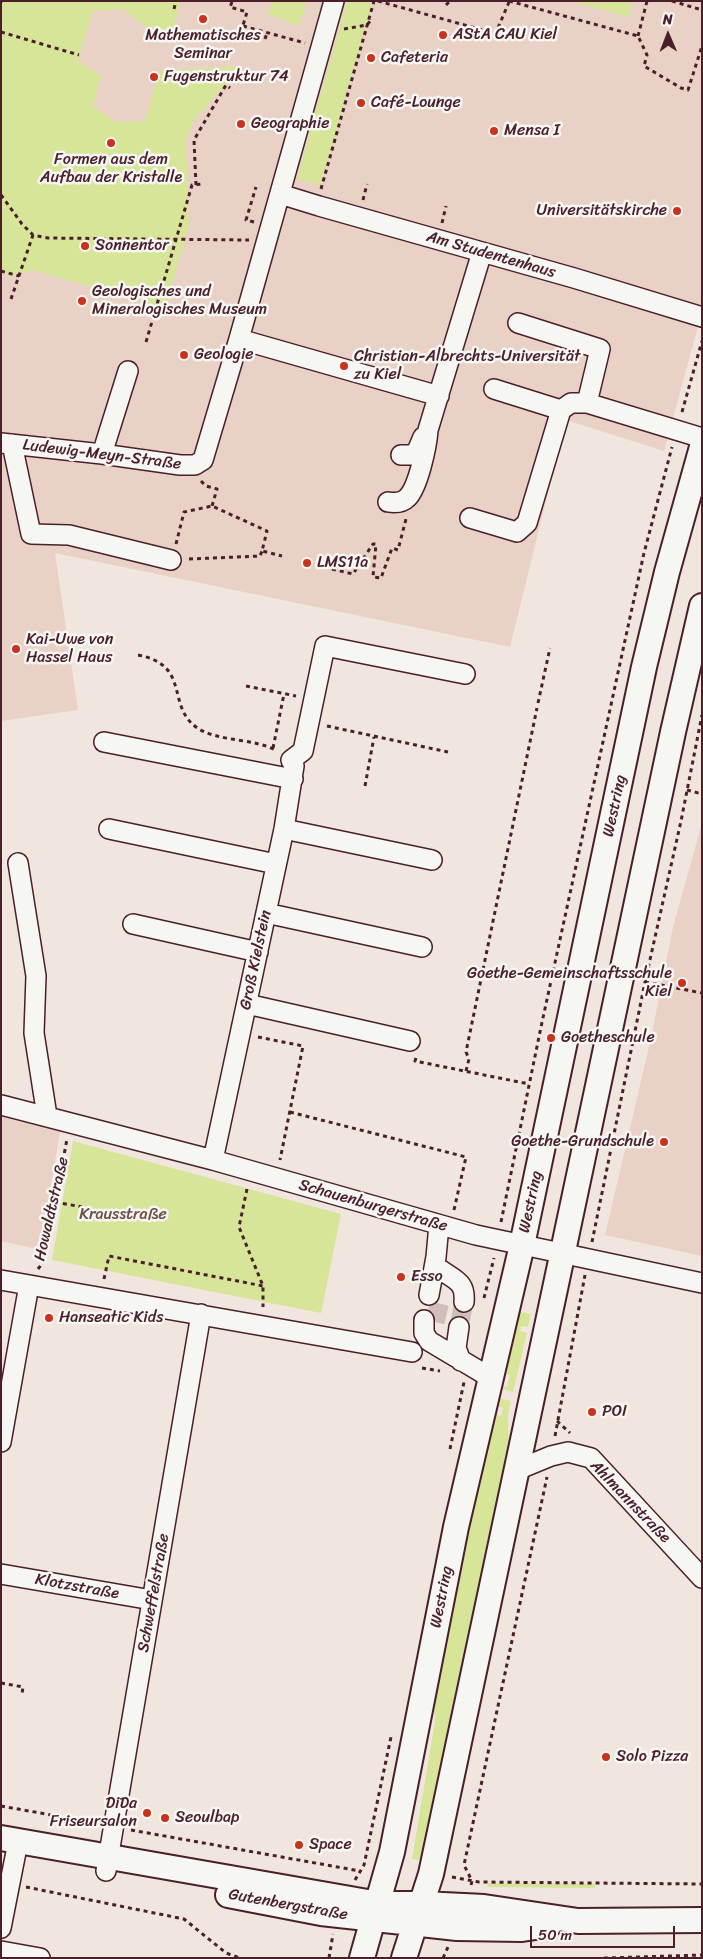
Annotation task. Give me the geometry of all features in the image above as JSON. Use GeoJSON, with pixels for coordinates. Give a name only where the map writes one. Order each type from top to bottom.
{"type":"FeatureCollection","features":[{"type":"Feature","properties":{"kind":"main road","name":"Westring"},"geometry":{"type":"LineString","coordinates":[[362,1958],[392,1852],[456,1527],[522,1245],[644,668],[667,572],[702,447]]}},
{"type":"Feature","properties":{"kind":"main road"},"geometry":{"type":"LineString","coordinates":[[404,1958],[431,1874],[702,606]]}},
{"type":"Feature","properties":{"kind":"main road","name":"Gutenbergstraße"},"geometry":{"type":"LineString","coordinates":[[6,1846],[107,1864],[321,1913],[341,1907],[376,1912],[419,1913],[484,1908],[578,1921],[702,1920]]}},
{"type":"Feature","properties":{"kind":"street","name":"Ludewig-Meyn-Straße"},"geometry":{"type":"LineString","coordinates":[[7,443],[102,454],[180,466],[195,465],[203,460],[334,1]]}},
{"type":"Feature","properties":{"kind":"street","name":"Am Studentenhaus"},"geometry":{"type":"LineString","coordinates":[[280,194],[574,278],[702,317]]}},
{"type":"Feature","properties":{"kind":"street"},"geometry":{"type":"LineString","coordinates":[[388,502],[406,500],[413,491],[428,430],[482,252]]}},
{"type":"Feature","properties":{"kind":"street"},"geometry":{"type":"LineString","coordinates":[[518,323],[600,349],[587,403]]}},
{"type":"Feature","properties":{"kind":"street"},"geometry":{"type":"LineString","coordinates":[[239,339],[438,396]]}},
{"type":"Feature","properties":{"kind":"street"},"geometry":{"type":"LineString","coordinates":[[102,454],[128,371]]}},
{"type":"Feature","properties":{"kind":"street"},"geometry":{"type":"LineString","coordinates":[[494,389],[561,410]]}},
{"type":"Feature","properties":{"kind":"street"},"geometry":{"type":"LineString","coordinates":[[470,518],[517,532],[527,524],[561,410],[571,403],[587,403],[702,438]]}},
{"type":"Feature","properties":{"kind":"street"},"geometry":{"type":"LineString","coordinates":[[401,455],[413,455],[418,450],[422,438],[428,430]]}},
{"type":"Feature","properties":{"kind":"street"},"geometry":{"type":"LineString","coordinates":[[7,443],[32,534],[69,535],[171,560]]}},
{"type":"Feature","properties":{"kind":"street"},"geometry":{"type":"LineString","coordinates":[[291,760],[303,751],[325,646],[465,674]]}},
{"type":"Feature","properties":{"kind":"street"},"geometry":{"type":"LineString","coordinates":[[104,742],[293,779]]}},
{"type":"Feature","properties":{"kind":"street","name":"Groß Kielstein"},"geometry":{"type":"LineString","coordinates":[[213,1160],[284,829],[293,779],[294,766],[291,760]]}},
{"type":"Feature","properties":{"kind":"street"},"geometry":{"type":"LineString","coordinates":[[109,829],[276,864]]}},
{"type":"Feature","properties":{"kind":"street"},"geometry":{"type":"LineString","coordinates":[[284,829],[432,860]]}},
{"type":"Feature","properties":{"kind":"street"},"geometry":{"type":"LineString","coordinates":[[18,863],[36,976],[34,1033],[48,1116]]}},
{"type":"Feature","properties":{"kind":"street"},"geometry":{"type":"LineString","coordinates":[[266,913],[422,947]]}},
{"type":"Feature","properties":{"kind":"street"},"geometry":{"type":"LineString","coordinates":[[133,924],[258,952]]}},
{"type":"Feature","properties":{"kind":"street"},"geometry":{"type":"LineString","coordinates":[[247,1004],[410,1040]]}},
{"type":"Feature","properties":{"kind":"street","name":"Schauenburgerstraße"},"geometry":{"type":"LineString","coordinates":[[1,1105],[213,1160],[498,1240],[702,1283]]}},
{"type":"Feature","properties":{"kind":"street"},"geometry":{"type":"LineString","coordinates":[[439,1263],[465,1291],[446,1298],[439,1263],[445,1226]]}},
{"type":"Feature","properties":{"kind":"street"},"geometry":{"type":"LineString","coordinates":[[1,1280],[412,1352]]}},
{"type":"Feature","properties":{"kind":"street"},"geometry":{"type":"LineString","coordinates":[[1,1442],[29,1285]]}},
{"type":"Feature","properties":{"kind":"street","name":"Schweffelstraße"},"geometry":{"type":"LineString","coordinates":[[107,1864],[201,1314]]}},
{"type":"Feature","properties":{"kind":"street"},"geometry":{"type":"LineString","coordinates":[[452,1362],[456,1348],[441,1323],[424,1333],[429,1341],[452,1362],[491,1378]]}},
{"type":"Feature","properties":{"kind":"street","name":"Ahlmannstraße"},"geometry":{"type":"LineString","coordinates":[[517,1470],[551,1456],[568,1452],[591,1458],[702,1578]]}},
{"type":"Feature","properties":{"kind":"street","name":"Klotzstraße"},"geometry":{"type":"LineString","coordinates":[[1,1574],[152,1600]]}},
{"type":"Feature","properties":{"kind":"street"},"geometry":{"type":"LineString","coordinates":[[1,1928],[10,1883],[6,1846]]}},
{"type":"Feature","properties":{"kind":"street"},"geometry":{"type":"LineString","coordinates":[[1,1951],[40,1958]]}},
{"type":"Feature","properties":{"kind":"path"},"geometry":{"type":"LineString","coordinates":[[174,9],[176,1]]}},
{"type":"Feature","properties":{"kind":"path"},"geometry":{"type":"LineString","coordinates":[[320,192],[374,1]]}},
{"type":"Feature","properties":{"kind":"path"},"geometry":{"type":"LineString","coordinates":[[378,1],[496,35],[509,1],[638,36]]}},
{"type":"Feature","properties":{"kind":"path"},"geometry":{"type":"LineString","coordinates":[[398,8],[400,1]]}},
{"type":"Feature","properties":{"kind":"path"},"geometry":{"type":"LineString","coordinates":[[446,5],[450,1]]}},
{"type":"Feature","properties":{"kind":"path"},"geometry":{"type":"LineString","coordinates":[[647,1],[638,36],[647,55],[644,66],[680,88],[688,90],[702,46]]}},
{"type":"Feature","properties":{"kind":"path"},"geometry":{"type":"LineString","coordinates":[[672,1],[702,10]]}},
{"type":"Feature","properties":{"kind":"path"},"geometry":{"type":"LineString","coordinates":[[232,2],[230,7],[247,12],[238,42]]}},
{"type":"Feature","properties":{"kind":"path"},"geometry":{"type":"LineString","coordinates":[[243,26],[320,47]]}},
{"type":"Feature","properties":{"kind":"path"},"geometry":{"type":"LineString","coordinates":[[1,32],[79,54]]}},
{"type":"Feature","properties":{"kind":"path"},"geometry":{"type":"LineString","coordinates":[[265,39],[267,33]]}},
{"type":"Feature","properties":{"kind":"path"},"geometry":{"type":"LineString","coordinates":[[196,185],[194,140],[217,105],[226,85],[230,88]]}},
{"type":"Feature","properties":{"kind":"path"},"geometry":{"type":"LineString","coordinates":[[346,99],[350,96]]}},
{"type":"Feature","properties":{"kind":"path"},"geometry":{"type":"LineString","coordinates":[[146,342],[192,185],[202,184]]}},
{"type":"Feature","properties":{"kind":"path"},"geometry":{"type":"LineString","coordinates":[[362,203],[367,184]]}},
{"type":"Feature","properties":{"kind":"path"},"geometry":{"type":"LineString","coordinates":[[246,220],[256,187],[254,186]]}},
{"type":"Feature","properties":{"kind":"path"},"geometry":{"type":"LineString","coordinates":[[1,195],[22,224],[33,235],[48,238],[267,240]]}},
{"type":"Feature","properties":{"kind":"path"},"geometry":{"type":"LineString","coordinates":[[441,226],[446,206]]}},
{"type":"Feature","properties":{"kind":"path"},"geometry":{"type":"LineString","coordinates":[[11,299],[33,235]]}},
{"type":"Feature","properties":{"kind":"path"},"geometry":{"type":"LineString","coordinates":[[1,271],[19,276]]}},
{"type":"Feature","properties":{"kind":"path"},"geometry":{"type":"LineString","coordinates":[[483,1302],[498,1240],[529,1084],[644,553],[702,340]]}},
{"type":"Feature","properties":{"kind":"path"},"geometry":{"type":"LineString","coordinates":[[195,465],[197,477],[206,486],[217,489],[212,506]]}},
{"type":"Feature","properties":{"kind":"path"},"geometry":{"type":"LineString","coordinates":[[332,569],[352,574],[373,544],[376,544],[373,577],[381,578],[392,548],[398,550],[413,491]]}},
{"type":"Feature","properties":{"kind":"path"},"geometry":{"type":"LineString","coordinates":[[212,506],[267,531],[260,556],[171,560],[184,512],[212,506]]}},
{"type":"Feature","properties":{"kind":"path"},"geometry":{"type":"LineString","coordinates":[[262,551],[282,556]]}},
{"type":"Feature","properties":{"kind":"path"},"geometry":{"type":"LineString","coordinates":[[466,1071],[469,1060],[466,1052],[550,648]]}},
{"type":"Feature","properties":{"kind":"path"},"geometry":{"type":"LineString","coordinates":[[138,655],[164,664],[172,677],[185,716],[197,728],[218,736],[273,748],[291,760]]}},
{"type":"Feature","properties":{"kind":"path"},"geometry":{"type":"LineString","coordinates":[[246,686],[314,700]]}},
{"type":"Feature","properties":{"kind":"path"},"geometry":{"type":"LineString","coordinates":[[273,748],[284,694]]}},
{"type":"Feature","properties":{"kind":"path"},"geometry":{"type":"LineString","coordinates":[[702,715],[588,1259],[551,1456],[464,1865],[472,1881],[702,1884]]}},
{"type":"Feature","properties":{"kind":"path"},"geometry":{"type":"LineString","coordinates":[[309,722],[448,752]]}},
{"type":"Feature","properties":{"kind":"path"},"geometry":{"type":"LineString","coordinates":[[365,786],[374,737]]}},
{"type":"Feature","properties":{"kind":"path"},"geometry":{"type":"LineString","coordinates":[[687,790],[702,794]]}},
{"type":"Feature","properties":{"kind":"path"},"geometry":{"type":"LineString","coordinates":[[645,982],[702,993]]}},
{"type":"Feature","properties":{"kind":"path"},"geometry":{"type":"LineString","coordinates":[[241,1033],[303,1046],[277,1179]]}},
{"type":"Feature","properties":{"kind":"path"},"geometry":{"type":"LineString","coordinates":[[410,1040],[419,1042],[415,1061],[529,1084]]}},
{"type":"Feature","properties":{"kind":"path"},"geometry":{"type":"LineString","coordinates":[[290,1112],[466,1157],[445,1226]]}},
{"type":"Feature","properties":{"kind":"path","name":"Howaldtstraße"},"geometry":{"type":"LineString","coordinates":[[29,1285],[44,1261],[71,1122]]}},
{"type":"Feature","properties":{"kind":"path"},"geometry":{"type":"LineString","coordinates":[[251,1171],[239,1227],[263,1286],[263,1326]]}},
{"type":"Feature","properties":{"kind":"path"},"geometry":{"type":"LineString","coordinates":[[55,1202],[93,1209]]}},
{"type":"Feature","properties":{"kind":"path"},"geometry":{"type":"LineString","coordinates":[[101,1297],[109,1256],[263,1286]]}},
{"type":"Feature","properties":{"kind":"path"},"geometry":{"type":"LineString","coordinates":[[412,1352],[410,1365],[452,1362],[464,1380],[448,1458]]}},
{"type":"Feature","properties":{"kind":"path"},"geometry":{"type":"LineString","coordinates":[[1,1683],[23,1687],[22,1694]]}},
{"type":"Feature","properties":{"kind":"path"},"geometry":{"type":"LineString","coordinates":[[329,1958],[329,1947],[341,1907],[364,1865],[392,1729]]}},
{"type":"Feature","properties":{"kind":"path"},"geometry":{"type":"LineString","coordinates":[[1,1806],[360,1871]]}},
{"type":"Feature","properties":{"kind":"path"},"geometry":{"type":"LineString","coordinates":[[10,1883],[184,1920],[226,1952],[240,1958]]}},
{"type":"Feature","properties":{"kind":"path"},"geometry":{"type":"LineString","coordinates":[[604,1958],[702,1955]]}},
{"type":"Feature","properties":{"kind":"shaded area","name":"Christian-Albrechts-Universität zu Kiel"},"geometry":{"type":"Polygon","coordinates":[[[1,1],[702,1],[702,312],[664,451],[566,420],[510,647],[55,553],[78,710],[1,721],[1,1]]]}},
{"type":"Feature","properties":{"kind":"shaded area","name":"Goethe-Grundschule"},"geometry":{"type":"Polygon","coordinates":[[[702,823],[702,1256],[605,1235],[651,1038],[673,927],[702,823]]]}},
{"type":"Feature","properties":{"kind":"shaded area"},"geometry":{"type":"Polygon","coordinates":[[[1,1112],[61,1126],[40,1250],[1,1241],[1,1112]]]}},
{"type":"Feature","properties":{"kind":"green space"},"geometry":{"type":"Polygon","coordinates":[[[1,1],[180,1],[172,35],[144,25],[122,9],[93,11],[78,61],[101,76],[93,106],[115,122],[145,121],[159,71],[242,66],[193,121],[186,139],[189,226],[165,308],[32,270],[13,276],[1,273],[1,1]]]}},
{"type":"Feature","properties":{"kind":"green space"},"geometry":{"type":"Polygon","coordinates":[[[272,1],[307,1],[299,26],[268,14],[272,1]]]}},
{"type":"Feature","properties":{"kind":"green space"},"geometry":{"type":"Polygon","coordinates":[[[347,1],[361,1],[372,4],[321,185],[297,179],[347,1]]]}},
{"type":"Feature","properties":{"kind":"green space"},"geometry":{"type":"Polygon","coordinates":[[[571,1],[632,1],[628,17],[571,1]]]}},
{"type":"Feature","properties":{"kind":"green space","name":"Krausstraße"},"geometry":{"type":"Polygon","coordinates":[[[73,1141],[341,1214],[321,1313],[52,1260],[73,1141]]]}},
{"type":"Feature","properties":{"kind":"green space"},"geometry":{"type":"Polygon","coordinates":[[[516,1311],[531,1314],[528,1327],[521,1326],[520,1331],[527,1333],[513,1392],[498,1388],[499,1385],[507,1387],[510,1375],[501,1373],[516,1311]]]}},
{"type":"Feature","properties":{"kind":"green space"},"geometry":{"type":"Polygon","coordinates":[[[495,1397],[511,1401],[508,1415],[509,1454],[424,1861],[412,1859],[435,1721],[433,1691],[491,1414],[501,1416],[503,1408],[494,1405],[495,1397]]]}},
{"type":"Feature","properties":{"kind":"green space"},"geometry":{"type":"Polygon","coordinates":[[[488,1883],[595,1884],[595,1888],[488,1887],[488,1883]]]}},
{"type":"Feature","properties":{"kind":"tunnel"},"geometry":{"type":"LineString","coordinates":[[435,1322],[441,1297]]}},
{"type":"Feature","properties":{"kind":"tunnel"},"geometry":{"type":"LineString","coordinates":[[459,1327],[464,1302]]}},
{"type":"Feature","properties":{"kind":"place","name":"Mathematisches Seminar"},"geometry":{"type":"Point","coordinates":[203,19]}},
{"type":"Feature","properties":{"kind":"place","name":"AStA CAU Kiel"},"geometry":{"type":"Point","coordinates":[443,35]}},
{"type":"Feature","properties":{"kind":"place","name":"Cafeteria"},"geometry":{"type":"Point","coordinates":[371,58]}},
{"type":"Feature","properties":{"kind":"place","name":"Fugenstruktur 74"},"geometry":{"type":"Point","coordinates":[154,77]}},
{"type":"Feature","properties":{"kind":"place","name":"Café-Lounge"},"geometry":{"type":"Point","coordinates":[361,103]}},
{"type":"Feature","properties":{"kind":"place","name":"Geographie"},"geometry":{"type":"Point","coordinates":[241,124]}},
{"type":"Feature","properties":{"kind":"place","name":"Mensa I"},"geometry":{"type":"Point","coordinates":[494,131]}},
{"type":"Feature","properties":{"kind":"place","name":"Formen aus dem Aufbau der Kristalle"},"geometry":{"type":"Point","coordinates":[111,143]}},
{"type":"Feature","properties":{"kind":"place","name":"Universitätskirche"},"geometry":{"type":"Point","coordinates":[677,211]}},
{"type":"Feature","properties":{"kind":"place","name":"Sonnentor"},"geometry":{"type":"Point","coordinates":[85,246]}},
{"type":"Feature","properties":{"kind":"place","name":"Geologisches und Mineralogisches Museum"},"geometry":{"type":"Point","coordinates":[82,301]}},
{"type":"Feature","properties":{"kind":"place","name":"Geologie"},"geometry":{"type":"Point","coordinates":[184,355]}},
{"type":"Feature","properties":{"kind":"place","name":"Christian-Albrechts-Universität zu Kiel"},"geometry":{"type":"Point","coordinates":[344,366]}},
{"type":"Feature","properties":{"kind":"place","name":"LMS11a"},"geometry":{"type":"Point","coordinates":[307,563]}},
{"type":"Feature","properties":{"kind":"place","name":"Kai-Uwe von Hassel Haus"},"geometry":{"type":"Point","coordinates":[16,649]}},
{"type":"Feature","properties":{"kind":"place","name":"Goethe-Gemeinschaftsschule Kiel"},"geometry":{"type":"Point","coordinates":[682,983]}},
{"type":"Feature","properties":{"kind":"place","name":"Goetheschule"},"geometry":{"type":"Point","coordinates":[551,1038]}},
{"type":"Feature","properties":{"kind":"place","name":"Goethe-Grundschule"},"geometry":{"type":"Point","coordinates":[664,1142]}},
{"type":"Feature","properties":{"kind":"place","name":"Esso"},"geometry":{"type":"Point","coordinates":[401,1277]}},
{"type":"Feature","properties":{"kind":"place","name":"Hanseatic Kids"},"geometry":{"type":"Point","coordinates":[49,1318]}},
{"type":"Feature","properties":{"kind":"place","name":"POI"},"geometry":{"type":"Point","coordinates":[592,1412]}},
{"type":"Feature","properties":{"kind":"place","name":"Solo Pizza"},"geometry":{"type":"Point","coordinates":[606,1757]}},
{"type":"Feature","properties":{"kind":"place","name":"DiDa Friseursalon"},"geometry":{"type":"Point","coordinates":[147,1813]}},
{"type":"Feature","properties":{"kind":"place","name":"Seoulbap"},"geometry":{"type":"Point","coordinates":[165,1818]}},
{"type":"Feature","properties":{"kind":"place","name":"Space"},"geometry":{"type":"Point","coordinates":[299,1845]}}]}
